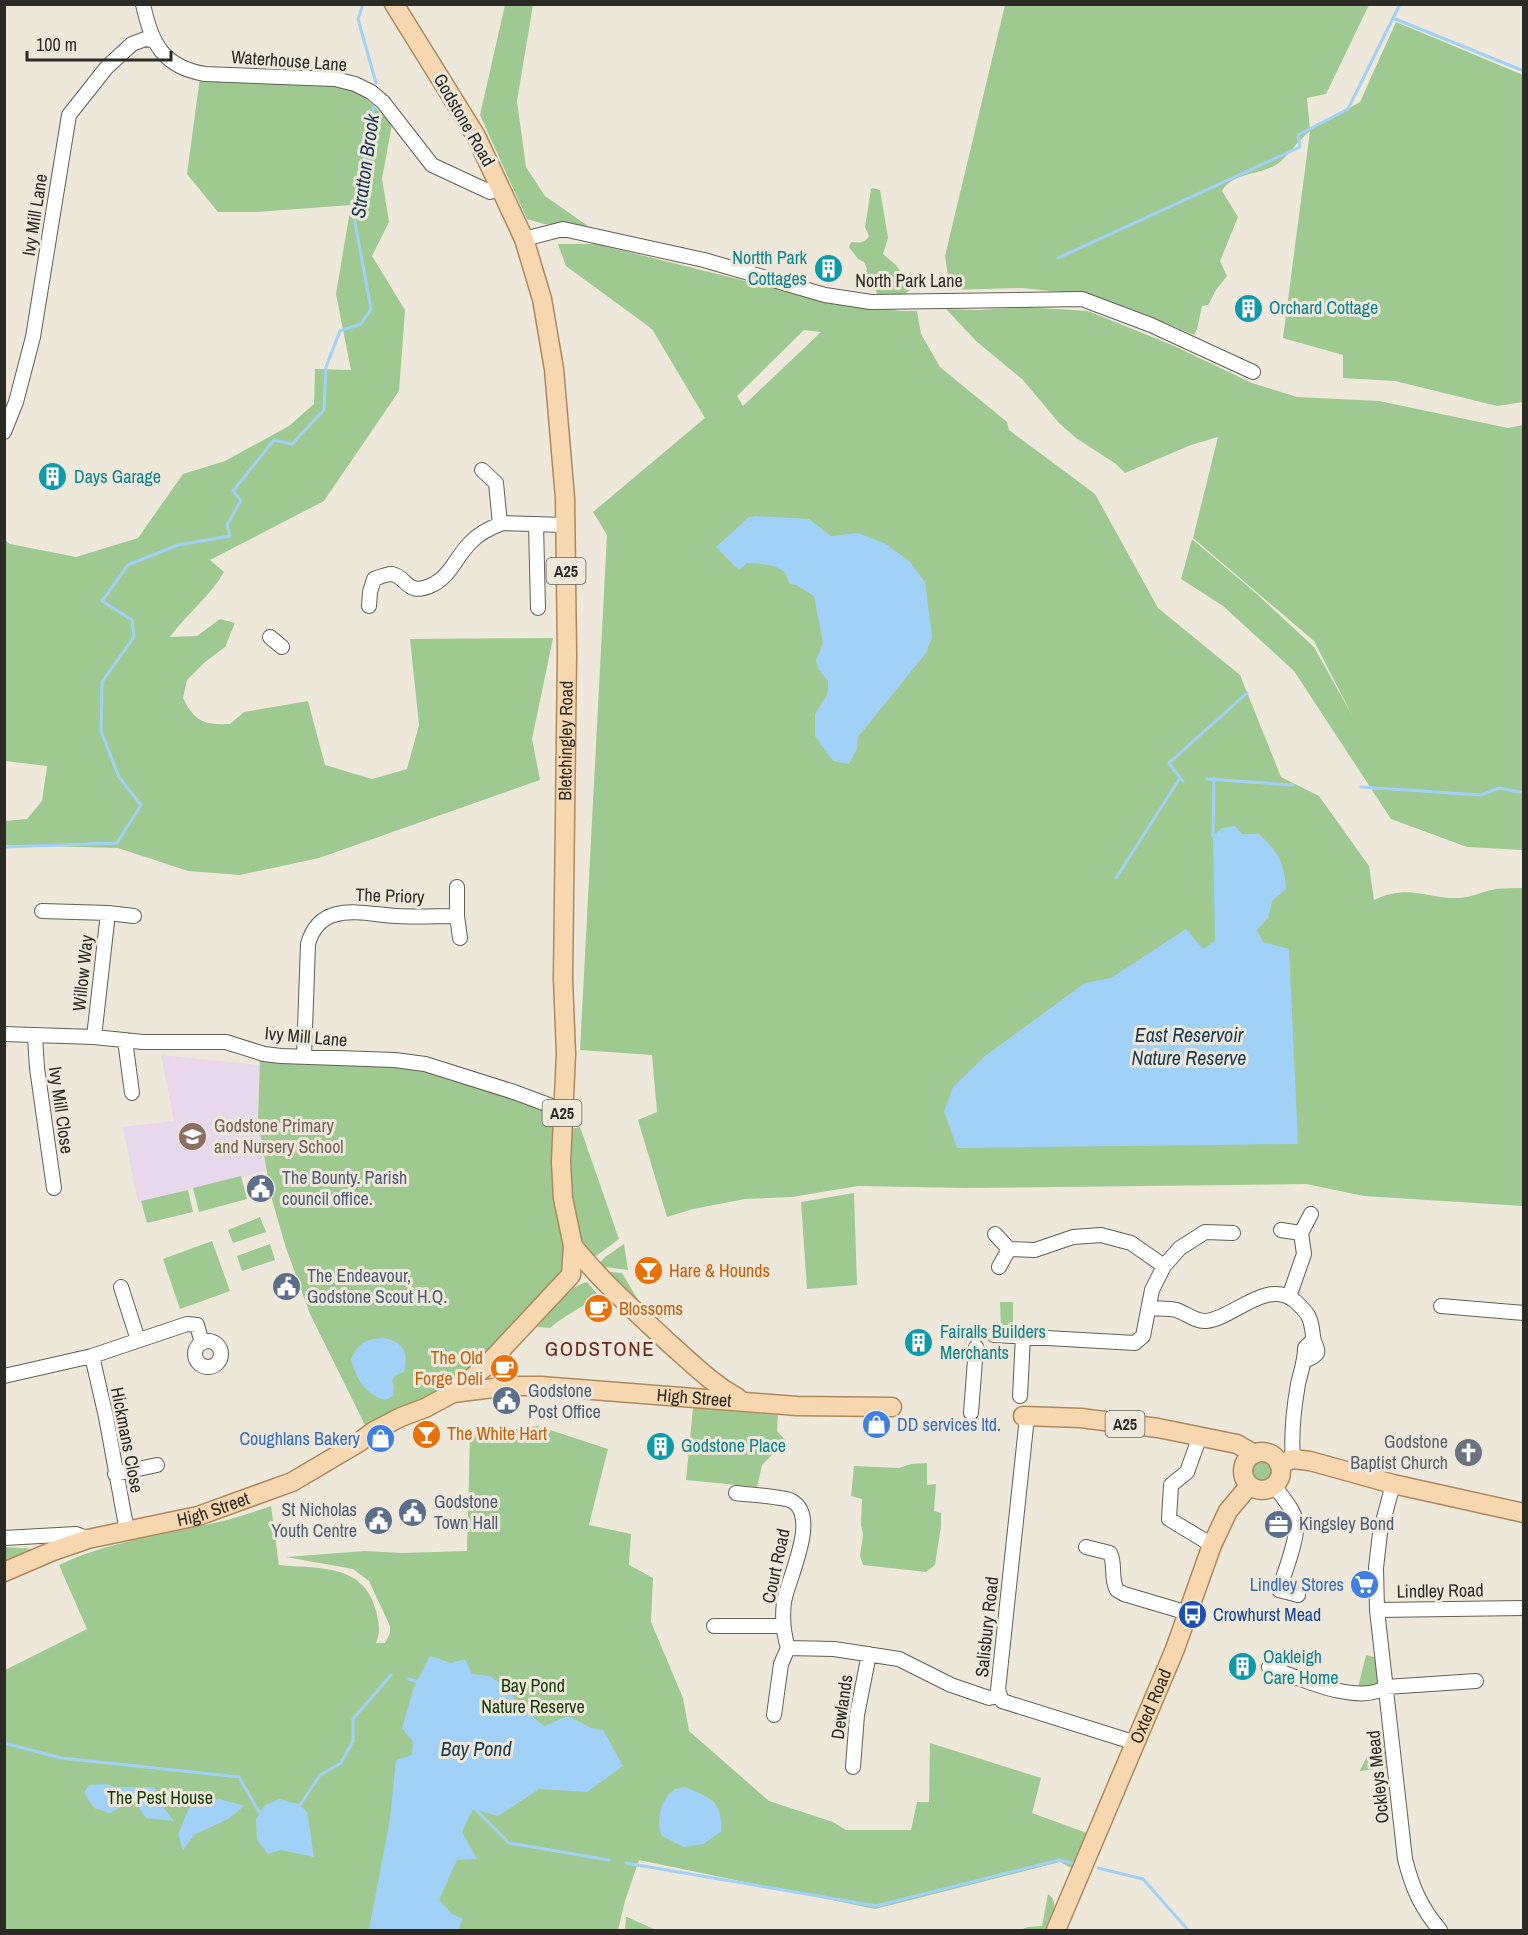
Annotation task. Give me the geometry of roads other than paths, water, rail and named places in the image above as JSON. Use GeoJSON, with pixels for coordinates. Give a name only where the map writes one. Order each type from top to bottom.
{"type":"FeatureCollection","features":[{"type":"Feature","properties":{"kind":"main road","name":"Godstone Road"},"geometry":{"type":"LineString","coordinates":[[394,4],[476,136],[524,239]]}},
{"type":"Feature","properties":{"kind":"main road","name":"Bletchingley Road"},"geometry":{"type":"LineString","coordinates":[[524,239],[542,299],[554,369],[565,498],[567,654],[563,979],[566,1054],[562,1108],[562,1198],[573,1245]]}},
{"type":"Feature","properties":{"kind":"main road","name":"A25"},"geometry":{"type":"LineString","coordinates":[[571,1275],[573,1245]]}},
{"type":"Feature","properties":{"kind":"main road"},"geometry":{"type":"LineString","coordinates":[[573,1245],[602,1279],[718,1387],[744,1401]]}},
{"type":"Feature","properties":{"kind":"main road"},"geometry":{"type":"LineString","coordinates":[[453,1393],[484,1368],[571,1275],[602,1279]]}},
{"type":"Feature","properties":{"kind":"main road"},"geometry":{"type":"LineString","coordinates":[[484,1368],[495,1388]]}},
{"type":"Feature","properties":{"kind":"main road"},"geometry":{"type":"LineString","coordinates":[[700,1398],[713,1382]]}},
{"type":"Feature","properties":{"kind":"main road","name":"High Street"},"geometry":{"type":"LineString","coordinates":[[4,1572],[88,1539],[198,1516],[292,1482],[374,1431],[453,1393],[510,1386],[541,1386],[797,1406],[892,1407]]}},
{"type":"Feature","properties":{"kind":"main road","name":"A25"},"geometry":{"type":"LineString","coordinates":[[1025,1416],[1081,1419],[1200,1436],[1237,1444],[1249,1460]]}},
{"type":"Feature","properties":{"kind":"main road"},"geometry":{"type":"LineString","coordinates":[[1286,1462],[1274,1485],[1261,1490],[1249,1486],[1243,1475],[1249,1460],[1267,1453],[1286,1462],[1331,1465],[1393,1484],[1524,1513]]}},
{"type":"Feature","properties":{"kind":"main road","name":"Oxted Road"},"geometry":{"type":"LineString","coordinates":[[1056,1930],[1136,1743],[1188,1613],[1212,1545],[1228,1511],[1249,1486]]}},
{"type":"Feature","properties":{"kind":"street","name":"Waterhouse Lane"},"geometry":{"type":"LineString","coordinates":[[143,4],[152,40],[171,62],[189,71],[205,74],[335,79],[355,84],[371,92],[383,102],[432,165],[490,192],[501,187]]}},
{"type":"Feature","properties":{"kind":"street","name":"Ivy Mill Lane"},"geometry":{"type":"LineString","coordinates":[[4,432],[16,402],[33,337],[69,114],[107,67],[132,44],[145,39],[152,40]]}},
{"type":"Feature","properties":{"kind":"street","name":"North Park Lane"},"geometry":{"type":"LineString","coordinates":[[524,239],[563,229],[704,260],[825,295],[852,300],[871,302],[1082,299],[1151,325],[1253,372]]}},
{"type":"Feature","properties":{"kind":"street"},"geometry":{"type":"LineString","coordinates":[[482,470],[496,483],[500,524]]}},
{"type":"Feature","properties":{"kind":"street"},"geometry":{"type":"LineString","coordinates":[[369,606],[374,579],[390,574],[395,575],[412,588],[420,589],[433,584],[442,578],[470,542],[483,532],[500,524],[565,525]]}},
{"type":"Feature","properties":{"kind":"street"},"geometry":{"type":"LineString","coordinates":[[536,524],[538,608]]}},
{"type":"Feature","properties":{"kind":"street"},"geometry":{"type":"LineString","coordinates":[[270,637],[282,647]]}},
{"type":"Feature","properties":{"kind":"street"},"geometry":{"type":"LineString","coordinates":[[457,887],[460,938]]}},
{"type":"Feature","properties":{"kind":"street","name":"Willow Way"},"geometry":{"type":"LineString","coordinates":[[42,911],[134,916]]}},
{"type":"Feature","properties":{"kind":"street","name":"The Priory"},"geometry":{"type":"LineString","coordinates":[[304,1057],[308,944],[310,934],[315,927],[325,918],[338,912],[396,916],[457,916]]}},
{"type":"Feature","properties":{"kind":"street","name":"Willow Way"},"geometry":{"type":"LineString","coordinates":[[94,1037],[108,913]]}},
{"type":"Feature","properties":{"kind":"street","name":"Ivy Mill Lane"},"geometry":{"type":"LineString","coordinates":[[4,1034],[35,1037],[94,1037],[143,1042],[226,1042],[264,1054],[395,1060],[424,1064],[562,1108]]}},
{"type":"Feature","properties":{"kind":"street","name":"Ivy Mill Close"},"geometry":{"type":"LineString","coordinates":[[35,1037],[37,1068],[54,1188]]}},
{"type":"Feature","properties":{"kind":"street"},"geometry":{"type":"LineString","coordinates":[[125,1040],[132,1093]]}},
{"type":"Feature","properties":{"kind":"street"},"geometry":{"type":"LineString","coordinates":[[1289,1297],[1304,1254],[1301,1233],[1311,1215]]}},
{"type":"Feature","properties":{"kind":"street"},"geometry":{"type":"LineString","coordinates":[[1281,1230],[1301,1233]]}},
{"type":"Feature","properties":{"kind":"street"},"geometry":{"type":"LineString","coordinates":[[994,1335],[1135,1342],[1143,1336],[1152,1290],[1164,1266],[1180,1248],[1205,1232],[1233,1233]]}},
{"type":"Feature","properties":{"kind":"street"},"geometry":{"type":"LineString","coordinates":[[995,1234],[1009,1249],[1035,1250],[1073,1237],[1101,1235],[1131,1244],[1164,1266]]}},
{"type":"Feature","properties":{"kind":"street"},"geometry":{"type":"LineString","coordinates":[[999,1267],[1009,1249]]}},
{"type":"Feature","properties":{"kind":"street"},"geometry":{"type":"LineString","coordinates":[[121,1287],[138,1340]]}},
{"type":"Feature","properties":{"kind":"street"},"geometry":{"type":"LineString","coordinates":[[1149,1308],[1175,1310],[1202,1322],[1218,1319],[1241,1305],[1268,1294],[1289,1297],[1308,1312],[1318,1353],[1306,1360],[1298,1386],[1292,1446],[1286,1462]]}},
{"type":"Feature","properties":{"kind":"street"},"geometry":{"type":"LineString","coordinates":[[1441,1306],[1524,1313]]}},
{"type":"Feature","properties":{"kind":"street"},"geometry":{"type":"LineString","coordinates":[[4,1376],[92,1356],[188,1324],[197,1325],[202,1342]]}},
{"type":"Feature","properties":{"kind":"street"},"geometry":{"type":"LineString","coordinates":[[1020,1396],[1023,1336]]}},
{"type":"Feature","properties":{"kind":"street"},"geometry":{"type":"LineString","coordinates":[[971,1413],[976,1347]]}},
{"type":"Feature","properties":{"kind":"street","name":"Hickmans Close"},"geometry":{"type":"LineString","coordinates":[[92,1356],[127,1531]]}},
{"type":"Feature","properties":{"kind":"street","name":"Salisbury Road"},"geometry":{"type":"LineString","coordinates":[[1025,1416],[999,1696],[1002,1701],[1136,1743]]}},
{"type":"Feature","properties":{"kind":"street"},"geometry":{"type":"LineString","coordinates":[[1200,1436],[1187,1472],[1171,1485],[1169,1519],[1212,1545]]}},
{"type":"Feature","properties":{"kind":"street"},"geometry":{"type":"LineString","coordinates":[[115,1474],[150,1463]]}},
{"type":"Feature","properties":{"kind":"street","name":"Lindley Road"},"geometry":{"type":"LineString","coordinates":[[1393,1484],[1380,1533],[1376,1568],[1377,1610],[1524,1608]]}},
{"type":"Feature","properties":{"kind":"street"},"geometry":{"type":"LineString","coordinates":[[1274,1485],[1293,1513],[1296,1522],[1295,1535],[1279,1590],[1298,1595]]}},
{"type":"Feature","properties":{"kind":"street","name":"Court Road"},"geometry":{"type":"LineString","coordinates":[[736,1493],[791,1501],[800,1509],[804,1521],[803,1534],[784,1601],[783,1626]]}},
{"type":"Feature","properties":{"kind":"street"},"geometry":{"type":"LineString","coordinates":[[4,1538],[76,1534],[88,1539]]}},
{"type":"Feature","properties":{"kind":"street"},"geometry":{"type":"LineString","coordinates":[[1086,1546],[1110,1553],[1117,1590],[1188,1613]]}},
{"type":"Feature","properties":{"kind":"street","name":"Ockleys Mead"},"geometry":{"type":"LineString","coordinates":[[1377,1610],[1405,1859],[1413,1888],[1424,1909],[1440,1930]]}},
{"type":"Feature","properties":{"kind":"street"},"geometry":{"type":"LineString","coordinates":[[714,1626],[783,1626],[788,1648],[781,1664],[774,1715]]}},
{"type":"Feature","properties":{"kind":"street","name":"Dewlands"},"geometry":{"type":"LineString","coordinates":[[788,1648],[834,1649],[899,1659],[951,1685],[989,1698],[999,1696]]}},
{"type":"Feature","properties":{"kind":"street","name":"Dewlands"},"geometry":{"type":"LineString","coordinates":[[853,1767],[856,1715],[869,1654]]}},
{"type":"Feature","properties":{"kind":"street"},"geometry":{"type":"LineString","coordinates":[[1269,1667],[1309,1681],[1362,1695],[1377,1693],[1386,1687],[1476,1681]]}},
{"type":"Feature","properties":{"kind":"water"},"geometry":{"type":"Polygon","coordinates":[[[749,517],[809,519],[831,536],[858,533],[886,544],[909,561],[925,582],[932,637],[926,653],[858,737],[857,749],[849,764],[833,761],[815,736],[815,714],[827,695],[828,681],[818,668],[816,660],[823,643],[814,596],[790,584],[783,571],[773,566],[747,563],[739,570],[716,547],[749,517]]]}},
{"type":"Feature","properties":{"kind":"water","name":"East Reservoir Nature Reserve"},"geometry":{"type":"Polygon","coordinates":[[[1235,826],[1242,834],[1259,834],[1276,853],[1284,872],[1286,889],[1272,901],[1268,918],[1257,930],[1263,942],[1289,949],[1298,1144],[957,1148],[944,1111],[953,1087],[985,1056],[1085,983],[1111,978],[1186,929],[1203,949],[1215,941],[1213,836],[1222,828],[1235,826]]]}},
{"type":"Feature","properties":{"kind":"water"},"geometry":{"type":"Polygon","coordinates":[[[385,1338],[401,1346],[406,1359],[404,1372],[396,1375],[392,1380],[393,1396],[385,1400],[372,1394],[362,1385],[351,1359],[364,1342],[385,1338]]]}},
{"type":"Feature","properties":{"kind":"water","name":"Bay Pond"},"geometry":{"type":"Polygon","coordinates":[[[430,1656],[451,1663],[465,1659],[472,1674],[490,1676],[511,1691],[517,1704],[544,1726],[568,1716],[591,1728],[603,1730],[623,1766],[587,1792],[539,1789],[498,1816],[473,1809],[462,1832],[477,1859],[457,1860],[439,1900],[452,1914],[463,1919],[458,1930],[369,1930],[390,1819],[396,1760],[412,1755],[413,1742],[402,1728],[414,1687],[430,1656]]]}},
{"type":"Feature","properties":{"kind":"water"},"geometry":{"type":"Polygon","coordinates":[[[106,1784],[115,1787],[154,1787],[163,1807],[174,1821],[146,1818],[133,1800],[110,1813],[94,1808],[84,1793],[89,1785],[106,1784]]]}},
{"type":"Feature","properties":{"kind":"water"},"geometry":{"type":"Polygon","coordinates":[[[685,1787],[714,1802],[720,1813],[721,1832],[703,1844],[684,1847],[662,1836],[659,1817],[670,1793],[675,1789],[685,1787]]]}},
{"type":"Feature","properties":{"kind":"water"},"geometry":{"type":"Polygon","coordinates":[[[220,1799],[244,1806],[228,1819],[194,1835],[183,1850],[178,1834],[189,1808],[202,1800],[220,1799]]]}},
{"type":"Feature","properties":{"kind":"water"},"geometry":{"type":"Polygon","coordinates":[[[280,1799],[300,1805],[307,1812],[314,1857],[281,1850],[268,1854],[257,1840],[256,1819],[265,1805],[280,1799]]]}},
{"type":"Feature","properties":{"kind":"waterway","name":"Stratton Brook"},"geometry":{"type":"LineString","coordinates":[[363,4],[358,19],[376,83]]}},
{"type":"Feature","properties":{"kind":"waterway"},"geometry":{"type":"LineString","coordinates":[[1058,258],[1300,147],[1298,135],[1348,109],[1400,4]]}},
{"type":"Feature","properties":{"kind":"waterway"},"geometry":{"type":"LineString","coordinates":[[1393,18],[1524,71]]}},
{"type":"Feature","properties":{"kind":"waterway","name":"Stratton Brook"},"geometry":{"type":"LineString","coordinates":[[4,847],[117,843],[141,805],[119,777],[101,731],[102,682],[134,637],[132,620],[102,601],[128,565],[178,545],[230,536],[227,525],[241,500],[233,491],[274,440],[292,444],[324,410],[326,367],[340,331],[361,324],[371,309],[354,217],[374,104]]}},
{"type":"Feature","properties":{"kind":"waterway"},"geometry":{"type":"LineString","coordinates":[[1180,778],[1169,763],[1247,693]]}},
{"type":"Feature","properties":{"kind":"waterway"},"geometry":{"type":"LineString","coordinates":[[1116,878],[1180,778],[1183,781]]}},
{"type":"Feature","properties":{"kind":"waterway"},"geometry":{"type":"LineString","coordinates":[[1213,836],[1214,778]]}},
{"type":"Feature","properties":{"kind":"waterway"},"geometry":{"type":"LineString","coordinates":[[1207,779],[1293,785]]}},
{"type":"Feature","properties":{"kind":"waterway"},"geometry":{"type":"LineString","coordinates":[[1361,787],[1481,795],[1499,788],[1524,793]]}},
{"type":"Feature","properties":{"kind":"waterway"},"geometry":{"type":"LineString","coordinates":[[296,1806],[300,1805],[320,1775],[341,1763],[353,1741],[353,1719],[391,1675]]}},
{"type":"Feature","properties":{"kind":"waterway"},"geometry":{"type":"LineString","coordinates":[[409,1679],[418,1682]]}},
{"type":"Feature","properties":{"kind":"waterway"},"geometry":{"type":"LineString","coordinates":[[4,1743],[61,1758],[239,1777],[259,1812],[263,1812]]}},
{"type":"Feature","properties":{"kind":"waterway"},"geometry":{"type":"LineString","coordinates":[[472,1806],[509,1843],[609,1860]]}},
{"type":"Feature","properties":{"kind":"waterway"},"geometry":{"type":"LineString","coordinates":[[626,1863],[876,1906],[1059,1860],[1076,1864]]}},
{"type":"Feature","properties":{"kind":"waterway"},"geometry":{"type":"LineString","coordinates":[[1098,1868],[1143,1879],[1188,1930]]}},
{"type":"Feature","properties":{"kind":"place","name":"Nortth Park Cottages"},"geometry":{"type":"Point","coordinates":[828,268]}},
{"type":"Feature","properties":{"kind":"place","name":"Orchard Cottage"},"geometry":{"type":"Point","coordinates":[1248,308]}},
{"type":"Feature","properties":{"kind":"place","name":"Days Garage"},"geometry":{"type":"Point","coordinates":[53,477]}},
{"type":"Feature","properties":{"kind":"place","name":"Godstone Primary and Nursery School"},"geometry":{"type":"Point","coordinates":[193,1136]}},
{"type":"Feature","properties":{"kind":"place","name":"The Bounty. Parish council office."},"geometry":{"type":"Point","coordinates":[261,1188]}},
{"type":"Feature","properties":{"kind":"place","name":"Hare & Hounds"},"geometry":{"type":"Point","coordinates":[648,1271]}},
{"type":"Feature","properties":{"kind":"place","name":"The Endeavour, Godstone Scout H.Q."},"geometry":{"type":"Point","coordinates":[286,1286]}},
{"type":"Feature","properties":{"kind":"place","name":"Blossoms"},"geometry":{"type":"Point","coordinates":[598,1309]}},
{"type":"Feature","properties":{"kind":"place","name":"Fairalls Builders Merchants"},"geometry":{"type":"Point","coordinates":[919,1342]}},
{"type":"Feature","properties":{"kind":"place","name":"The Old Forge Deli"},"geometry":{"type":"Point","coordinates":[504,1368]}},
{"type":"Feature","properties":{"kind":"place","name":"Godstone Post Office"},"geometry":{"type":"Point","coordinates":[507,1401]}},
{"type":"Feature","properties":{"kind":"place","name":"DD services ltd."},"geometry":{"type":"Point","coordinates":[876,1425]}},
{"type":"Feature","properties":{"kind":"place","name":"The White Hart"},"geometry":{"type":"Point","coordinates":[426,1434]}},
{"type":"Feature","properties":{"kind":"place","name":"Coughlans Bakery"},"geometry":{"type":"Point","coordinates":[381,1439]}},
{"type":"Feature","properties":{"kind":"place","name":"Godstone Place"},"geometry":{"type":"Point","coordinates":[660,1446]}},
{"type":"Feature","properties":{"kind":"place","name":"Godstone Baptist Church"},"geometry":{"type":"Point","coordinates":[1469,1452]}},
{"type":"Feature","properties":{"kind":"place","name":"Godstone Town Hall"},"geometry":{"type":"Point","coordinates":[413,1512]}},
{"type":"Feature","properties":{"kind":"place","name":"St Nicholas Youth Centre"},"geometry":{"type":"Point","coordinates":[378,1520]}},
{"type":"Feature","properties":{"kind":"place","name":"Kingsley Bond"},"geometry":{"type":"Point","coordinates":[1278,1524]}},
{"type":"Feature","properties":{"kind":"place","name":"Lindley Stores"},"geometry":{"type":"Point","coordinates":[1365,1585]}},
{"type":"Feature","properties":{"kind":"place","name":"Crowhurst Mead"},"geometry":{"type":"Point","coordinates":[1192,1615]}},
{"type":"Feature","properties":{"kind":"place","name":"Oakleigh Care Home"},"geometry":{"type":"Point","coordinates":[1242,1667]}},
{"type":"Feature","properties":{"kind":"district","name":"GODSTONE"},"geometry":{"type":"Point","coordinates":[600,1349]}},
{"type":"Feature","properties":{"kind":"park label","name":"Bay Pond Nature Reserve"},"geometry":{"type":"Point","coordinates":[533,1696]}},
{"type":"Feature","properties":{"kind":"park label","name":"The Pest House"},"geometry":{"type":"Point","coordinates":[160,1798]}}]}
